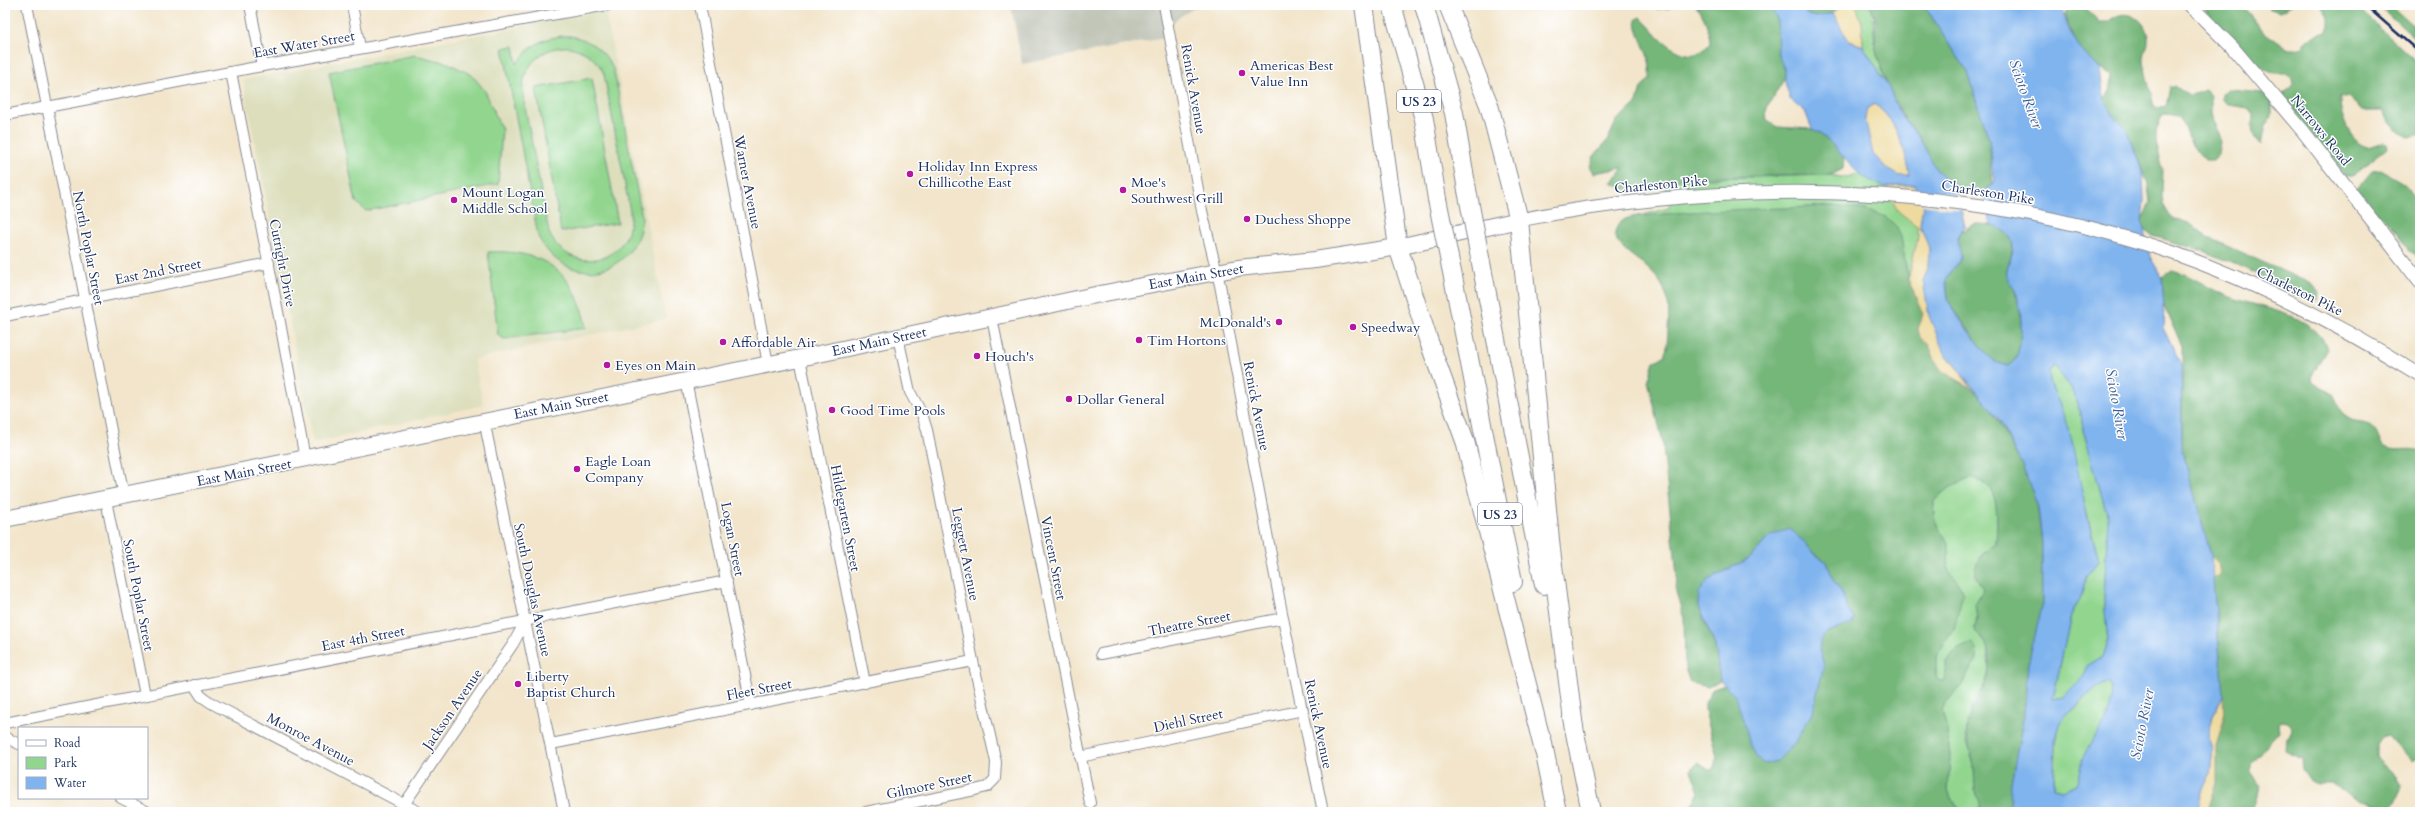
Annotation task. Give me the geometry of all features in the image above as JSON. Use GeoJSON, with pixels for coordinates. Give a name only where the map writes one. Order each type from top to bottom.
{"type":"FeatureCollection","features":[{"type":"Feature","properties":{"kind":"highway"},"geometry":{"type":"LineString","coordinates":[[1364,5],[1398,248],[1428,339],[1465,441],[1544,751]]}},
{"type":"Feature","properties":{"kind":"highway","name":"US 23"},"geometry":{"type":"LineString","coordinates":[[1392,5],[1424,119],[1437,199],[1557,812]]}},
{"type":"Feature","properties":{"kind":"highway","name":"US 23"},"geometry":{"type":"LineString","coordinates":[[1424,5],[1454,113],[1482,268],[1591,812]]}},
{"type":"Feature","properties":{"kind":"highway"},"geometry":{"type":"LineString","coordinates":[[1448,5],[1489,105],[1512,189],[1518,220],[1551,550],[1574,728]]}},
{"type":"Feature","properties":{"kind":"main road","name":"East Main Street"},"geometry":{"type":"LineString","coordinates":[[5,519],[305,460],[484,420],[800,358],[1217,272],[1398,248],[1518,220]]}},
{"type":"Feature","properties":{"kind":"street","name":"North Poplar Street"},"geometry":{"type":"LineString","coordinates":[[27,5],[84,300],[124,496]]}},
{"type":"Feature","properties":{"kind":"street"},"geometry":{"type":"LineString","coordinates":[[250,5],[262,66]]}},
{"type":"Feature","properties":{"kind":"street"},"geometry":{"type":"LineString","coordinates":[[352,5],[360,48]]}},
{"type":"Feature","properties":{"kind":"street","name":"East Water Street"},"geometry":{"type":"LineString","coordinates":[[5,115],[360,48],[608,5]]}},
{"type":"Feature","properties":{"kind":"street","name":"Warner Avenue"},"geometry":{"type":"LineString","coordinates":[[700,5],[768,364]]}},
{"type":"Feature","properties":{"kind":"street","name":"Renick Avenue"},"geometry":{"type":"LineString","coordinates":[[1164,5],[1202,211],[1217,272],[1283,618],[1323,812]]}},
{"type":"Feature","properties":{"kind":"street","name":"Narrows Road"},"geometry":{"type":"LineString","coordinates":[[2190,5],[2232,47],[2303,131],[2420,282]]}},
{"type":"Feature","properties":{"kind":"street","name":"Cutright Drive"},"geometry":{"type":"LineString","coordinates":[[231,72],[269,263],[305,460]]}},
{"type":"Feature","properties":{"kind":"street","name":"Charleston Pike"},"geometry":{"type":"LineString","coordinates":[[1518,220],[1574,210],[1720,194],[1803,192],[1886,194],[1974,204],[2057,220],[2139,242],[2193,261],[2300,308],[2360,339],[2420,375]]}},
{"type":"Feature","properties":{"kind":"street","name":"East 2nd Street"},"geometry":{"type":"LineString","coordinates":[[5,316],[269,263]]}},
{"type":"Feature","properties":{"kind":"street","name":"Vincent Street"},"geometry":{"type":"LineString","coordinates":[[992,318],[1090,803]]}},
{"type":"Feature","properties":{"kind":"street","name":"Leggett Avenue"},"geometry":{"type":"LineString","coordinates":[[898,337],[910,392],[922,414],[927,430],[973,661],[996,762],[995,779]]}},
{"type":"Feature","properties":{"kind":"street","name":"Hildegarten Street"},"geometry":{"type":"LineString","coordinates":[[800,358],[865,682]]}},
{"type":"Feature","properties":{"kind":"street","name":"Logan Street"},"geometry":{"type":"LineString","coordinates":[[686,380],[727,581],[750,704]]}},
{"type":"Feature","properties":{"kind":"street","name":"South Douglas Avenue"},"geometry":{"type":"LineString","coordinates":[[484,420],[564,812]]}},
{"type":"Feature","properties":{"kind":"street","name":"South Poplar Street"},"geometry":{"type":"LineString","coordinates":[[106,500],[146,696]]}},
{"type":"Feature","properties":{"kind":"street","name":"East 4th Street"},"geometry":{"type":"LineString","coordinates":[[5,723],[727,581]]}},
{"type":"Feature","properties":{"kind":"street","name":"Theatre Street"},"geometry":{"type":"LineString","coordinates":[[1101,654],[1283,618]]}},
{"type":"Feature","properties":{"kind":"street","name":"Jackson Avenue"},"geometry":{"type":"LineString","coordinates":[[401,808],[513,644],[526,620]]}},
{"type":"Feature","properties":{"kind":"street","name":"Fleet Street"},"geometry":{"type":"LineString","coordinates":[[551,744],[973,661]]}},
{"type":"Feature","properties":{"kind":"street","name":"Monroe Avenue"},"geometry":{"type":"LineString","coordinates":[[194,686],[201,696],[213,704],[401,808],[419,812]]}},
{"type":"Feature","properties":{"kind":"street","name":"Diehl Street"},"geometry":{"type":"LineString","coordinates":[[1080,757],[1302,710]]}},
{"type":"Feature","properties":{"kind":"street"},"geometry":{"type":"LineString","coordinates":[[5,737],[18,744]]}},
{"type":"Feature","properties":{"kind":"street","name":"Gilmore Street"},"geometry":{"type":"LineString","coordinates":[[866,812],[976,790],[987,787],[995,779]]}},
{"type":"Feature","properties":{"kind":"street"},"geometry":{"type":"LineString","coordinates":[[123,799],[148,812]]}},
{"type":"Feature","properties":{"kind":"shaded area"},"geometry":{"type":"Polygon","coordinates":[[[1011,5],[1199,5],[1176,19],[1164,38],[1022,64],[1011,5]]]}},
{"type":"Feature","properties":{"kind":"shaded area","name":"Mount Logan Middle School"},"geometry":{"type":"Polygon","coordinates":[[[605,10],[666,319],[474,359],[483,405],[313,443],[243,80],[605,10]]]}},
{"type":"Feature","properties":{"kind":"green space"},"geometry":{"type":"Polygon","coordinates":[[[1651,5],[1672,5],[1670,8],[1657,9],[1651,5]]]}},
{"type":"Feature","properties":{"kind":"green space"},"geometry":{"type":"Polygon","coordinates":[[[1695,5],[1767,5],[1777,18],[1778,55],[1785,70],[1785,78],[1766,111],[1767,120],[1777,127],[1812,129],[1824,135],[1844,157],[1843,169],[1831,175],[1706,177],[1680,179],[1647,191],[1623,189],[1612,183],[1623,168],[1594,173],[1590,166],[1594,156],[1607,141],[1617,120],[1637,103],[1641,87],[1650,79],[1649,62],[1639,34],[1636,19],[1640,17],[1657,35],[1674,49],[1683,53],[1692,54],[1701,51],[1710,43],[1706,23],[1695,5]]]}},
{"type":"Feature","properties":{"kind":"green space"},"geometry":{"type":"Polygon","coordinates":[[[1795,5],[1843,5],[1830,13],[1813,16],[1807,14],[1795,5]]]}},
{"type":"Feature","properties":{"kind":"green space"},"geometry":{"type":"Polygon","coordinates":[[[1856,5],[1872,7],[1875,46],[1887,84],[1863,46],[1862,23],[1856,5]]]}},
{"type":"Feature","properties":{"kind":"green space"},"geometry":{"type":"Polygon","coordinates":[[[1869,5],[1924,5],[1968,72],[1989,139],[1993,185],[1986,189],[1964,189],[1949,182],[1937,171],[1923,145],[1893,100],[1876,51],[1875,16],[1869,5]]]}},
{"type":"Feature","properties":{"kind":"green space"},"geometry":{"type":"Polygon","coordinates":[[[2070,5],[2083,5],[2099,22],[2108,22],[2114,17],[2127,14],[2139,19],[2143,24],[2148,38],[2144,62],[2154,107],[2159,109],[2166,106],[2170,86],[2175,86],[2189,96],[2205,90],[2211,96],[2211,113],[2221,142],[2219,154],[2213,160],[2205,160],[2195,149],[2180,119],[2176,116],[2162,114],[2156,131],[2156,143],[2163,169],[2163,204],[2167,211],[2173,218],[2193,226],[2211,239],[2314,285],[2319,292],[2318,300],[2314,301],[2299,296],[2245,268],[2204,251],[2153,236],[2144,229],[2142,221],[2150,202],[2148,185],[2128,131],[2114,117],[2104,100],[2110,91],[2113,76],[2095,65],[2076,42],[2071,33],[2065,13],[2070,5]]]}},
{"type":"Feature","properties":{"kind":"green space"},"geometry":{"type":"Polygon","coordinates":[[[2203,5],[2242,5],[2264,32],[2288,49],[2301,49],[2309,38],[2325,32],[2329,25],[2329,18],[2321,5],[2355,5],[2420,65],[2420,135],[2408,137],[2398,132],[2382,110],[2362,110],[2348,97],[2340,97],[2341,112],[2347,127],[2356,140],[2362,145],[2368,147],[2383,142],[2387,143],[2388,147],[2352,176],[2345,176],[2283,97],[2283,93],[2293,86],[2292,78],[2286,74],[2274,74],[2261,67],[2215,23],[2203,5]]]}},
{"type":"Feature","properties":{"kind":"green space"},"geometry":{"type":"Polygon","coordinates":[[[2268,5],[2293,5],[2281,12],[2269,9],[2268,5]]]}},
{"type":"Feature","properties":{"kind":"green space"},"geometry":{"type":"Polygon","coordinates":[[[2378,5],[2390,5],[2420,32],[2420,43],[2378,5]]]}},
{"type":"Feature","properties":{"kind":"green space"},"geometry":{"type":"Polygon","coordinates":[[[563,36],[579,38],[592,44],[607,58],[611,64],[614,71],[642,217],[637,238],[628,253],[614,264],[598,270],[581,270],[565,265],[550,253],[538,236],[503,48],[514,46],[517,64],[528,51],[540,42],[563,36]],[[560,47],[542,54],[534,60],[525,76],[523,96],[549,233],[559,247],[572,256],[586,260],[600,258],[612,253],[623,242],[629,228],[630,211],[604,74],[598,64],[590,56],[570,47],[560,47]]]}},
{"type":"Feature","properties":{"kind":"green space"},"geometry":{"type":"Polygon","coordinates":[[[415,55],[448,63],[472,75],[485,91],[502,130],[498,184],[366,211],[356,202],[329,72],[415,55]]]}},
{"type":"Feature","properties":{"kind":"green space"},"geometry":{"type":"Polygon","coordinates":[[[592,78],[618,223],[561,232],[536,88],[592,78]]]}},
{"type":"Feature","properties":{"kind":"green space"},"geometry":{"type":"Polygon","coordinates":[[[2229,90],[2264,93],[2272,103],[2272,116],[2265,125],[2261,145],[2257,142],[2253,135],[2253,114],[2248,108],[2229,105],[2222,100],[2222,93],[2229,90]]]}},
{"type":"Feature","properties":{"kind":"green space"},"geometry":{"type":"Polygon","coordinates":[[[2381,170],[2401,181],[2409,188],[2417,209],[2420,210],[2420,258],[2410,251],[2391,225],[2368,205],[2356,190],[2372,171],[2381,170]]]}},
{"type":"Feature","properties":{"kind":"green space"},"geometry":{"type":"Polygon","coordinates":[[[1859,174],[1881,184],[1904,214],[1918,227],[1919,238],[1908,279],[1901,237],[1866,210],[1833,206],[1674,213],[1630,218],[1669,208],[1670,195],[1664,184],[1680,179],[1831,175],[1847,178],[1859,174]]]}},
{"type":"Feature","properties":{"kind":"green space"},"geometry":{"type":"Polygon","coordinates":[[[1833,206],[1866,210],[1886,217],[1897,227],[1901,237],[1908,279],[1923,314],[1918,329],[1920,337],[1929,345],[1935,360],[1952,378],[1972,388],[1990,407],[2021,463],[2036,497],[2042,542],[2042,607],[2028,664],[2024,715],[2011,783],[2010,812],[1979,812],[1980,803],[1975,789],[1973,763],[1967,736],[1968,719],[1985,684],[1989,670],[1989,654],[1987,647],[1980,635],[1975,631],[1977,619],[1975,604],[1983,590],[1976,574],[1976,569],[1979,559],[1996,543],[1997,520],[1996,503],[1990,489],[1986,484],[1971,478],[1947,489],[1936,500],[1934,506],[1934,515],[1937,525],[1949,547],[1947,569],[1958,582],[1963,594],[1954,629],[1936,656],[1936,677],[1939,681],[1944,681],[1946,666],[1954,652],[1973,643],[1977,650],[1976,659],[1962,685],[1945,704],[1942,712],[1946,725],[1950,755],[1948,790],[1951,798],[1962,812],[1688,812],[1699,792],[1691,770],[1692,767],[1698,763],[1709,770],[1713,769],[1717,757],[1705,711],[1705,703],[1713,689],[1725,685],[1736,697],[1756,757],[1777,761],[1797,740],[1813,711],[1824,665],[1819,649],[1821,639],[1828,632],[1852,624],[1854,617],[1848,609],[1841,591],[1833,580],[1827,562],[1804,544],[1794,532],[1770,536],[1750,558],[1708,580],[1703,620],[1715,645],[1720,680],[1708,687],[1690,683],[1685,668],[1684,619],[1676,592],[1677,575],[1662,438],[1648,381],[1654,362],[1664,356],[1667,348],[1669,313],[1668,303],[1662,285],[1645,266],[1627,252],[1621,245],[1616,239],[1616,231],[1618,225],[1622,221],[1637,216],[1721,210],[1833,206]]]}},
{"type":"Feature","properties":{"kind":"green space"},"geometry":{"type":"Polygon","coordinates":[[[1974,224],[1984,224],[2000,228],[2008,234],[2011,239],[2012,254],[2007,268],[2007,277],[2014,288],[2017,297],[2021,331],[2018,354],[2013,362],[2007,366],[1992,360],[1984,352],[1949,302],[1946,278],[1961,258],[1956,243],[1960,232],[1974,224]]]}},
{"type":"Feature","properties":{"kind":"green space"},"geometry":{"type":"Polygon","coordinates":[[[488,252],[508,252],[526,255],[541,260],[555,268],[566,279],[575,292],[582,309],[586,328],[504,339],[498,335],[488,252]]]}},
{"type":"Feature","properties":{"kind":"green space"},"geometry":{"type":"Polygon","coordinates":[[[2172,270],[2187,275],[2221,293],[2285,314],[2312,328],[2321,337],[2327,349],[2313,373],[2312,382],[2334,395],[2345,417],[2351,421],[2372,427],[2377,433],[2381,442],[2387,448],[2399,450],[2412,449],[2420,451],[2420,757],[2411,761],[2388,735],[2381,737],[2376,744],[2376,757],[2395,775],[2402,787],[2393,806],[2386,809],[2359,801],[2333,784],[2317,784],[2310,780],[2303,770],[2302,759],[2286,751],[2287,739],[2292,728],[2287,722],[2280,721],[2278,724],[2279,732],[2251,764],[2251,773],[2261,786],[2250,812],[2207,812],[2217,783],[2217,747],[2224,723],[2218,626],[2212,579],[2220,573],[2218,563],[2211,556],[2182,449],[2182,347],[2164,306],[2162,277],[2172,270]]]}},
{"type":"Feature","properties":{"kind":"green space"},"geometry":{"type":"Polygon","coordinates":[[[2054,365],[2071,388],[2081,413],[2083,429],[2108,518],[2104,599],[2108,642],[2103,656],[2087,666],[2082,678],[2063,697],[2053,699],[2071,615],[2081,597],[2086,577],[2099,561],[2060,405],[2049,382],[2048,372],[2054,365]]]}},
{"type":"Feature","properties":{"kind":"green space"},"geometry":{"type":"Polygon","coordinates":[[[1971,478],[1986,484],[1994,496],[1997,512],[1997,529],[1996,543],[1980,556],[1975,576],[1983,590],[1975,604],[1977,619],[1974,627],[1987,644],[1989,672],[1985,684],[1972,706],[1967,726],[1966,738],[1974,766],[1975,790],[1981,803],[1979,812],[1962,812],[1951,798],[1948,790],[1950,755],[1946,725],[1942,712],[1945,704],[1962,685],[1976,659],[1946,662],[1944,681],[1939,681],[1936,677],[1936,656],[1954,629],[1958,582],[1947,569],[1949,547],[1937,525],[1934,515],[1934,506],[1936,500],[1947,489],[1971,478]]]}},
{"type":"Feature","properties":{"kind":"green space"},"geometry":{"type":"Polygon","coordinates":[[[2108,683],[2112,686],[2111,706],[2108,715],[2085,754],[2077,784],[2063,790],[2054,788],[2057,731],[2064,718],[2098,686],[2108,683]]]}},
{"type":"Feature","properties":{"kind":"sand"},"geometry":{"type":"Polygon","coordinates":[[[1843,5],[1856,5],[1862,23],[1863,46],[1856,44],[1847,38],[1833,13],[1843,5]]]}},
{"type":"Feature","properties":{"kind":"sand"},"geometry":{"type":"Polygon","coordinates":[[[1874,104],[1888,117],[1894,126],[1906,156],[1910,175],[1899,176],[1888,170],[1873,154],[1864,118],[1867,110],[1874,104]]]}},
{"type":"Feature","properties":{"kind":"sand"},"geometry":{"type":"Polygon","coordinates":[[[1896,185],[1914,185],[1924,204],[1920,225],[1929,248],[1928,269],[1923,281],[1943,350],[1972,388],[1942,371],[1935,360],[1929,345],[1920,337],[1918,329],[1923,314],[1908,279],[1918,238],[1918,227],[1898,211],[1885,188],[1896,185]]]}},
{"type":"Feature","properties":{"kind":"sand"},"geometry":{"type":"Polygon","coordinates":[[[2211,556],[2218,563],[2220,574],[2212,579],[2211,556]]]}},
{"type":"Feature","properties":{"kind":"sand"},"geometry":{"type":"Polygon","coordinates":[[[2223,695],[2224,723],[2217,747],[2217,783],[2207,812],[2197,812],[2203,788],[2210,773],[2213,749],[2208,736],[2213,716],[2223,695]]]}},
{"type":"Feature","properties":{"kind":"water","name":"Scioto River"},"geometry":{"type":"Polygon","coordinates":[[[1767,5],[1795,5],[1808,15],[1816,17],[1833,13],[1849,42],[1863,46],[1887,84],[1898,110],[1921,141],[1937,171],[1956,187],[1965,227],[1957,238],[1961,257],[1960,260],[1948,274],[1946,279],[1948,298],[1951,306],[1969,332],[1989,357],[2000,364],[2007,366],[2013,362],[2018,354],[2021,319],[2020,307],[2015,289],[2007,277],[2013,244],[2005,232],[1991,225],[1984,191],[1993,185],[1995,181],[1989,139],[1968,72],[1924,5],[2058,5],[2063,11],[2069,30],[2076,41],[2100,70],[2104,100],[2114,117],[2128,131],[2143,175],[2144,199],[2142,221],[2150,257],[2162,277],[2164,306],[2163,328],[2181,365],[2182,449],[2211,556],[2223,695],[2213,716],[2208,736],[2213,749],[2210,774],[2203,788],[2197,812],[2010,812],[2011,783],[2024,715],[2028,664],[2042,607],[2042,542],[2038,507],[2021,463],[1997,417],[1943,350],[1929,316],[1923,281],[1928,269],[1929,248],[1920,225],[1923,204],[1914,185],[1896,185],[1885,188],[1863,177],[1825,138],[1812,129],[1805,111],[1790,99],[1785,82],[1785,70],[1778,55],[1777,18],[1767,5]],[[1874,104],[1867,109],[1865,118],[1873,154],[1888,170],[1899,176],[1910,175],[1906,156],[1894,126],[1888,117],[1874,104]],[[2054,365],[2048,372],[2049,382],[2060,405],[2071,437],[2088,520],[2099,561],[2086,577],[2081,597],[2071,615],[2053,699],[2063,697],[2082,678],[2087,666],[2103,656],[2108,642],[2104,599],[2108,518],[2083,429],[2081,413],[2071,388],[2054,365]],[[2107,683],[2086,696],[2072,710],[2057,730],[2054,788],[2063,790],[2077,784],[2085,754],[2104,722],[2110,706],[2111,686],[2107,683]]]}},
{"type":"Feature","properties":{"kind":"water"},"geometry":{"type":"Polygon","coordinates":[[[1790,528],[1816,555],[1827,562],[1833,580],[1841,591],[1848,609],[1854,617],[1852,624],[1828,632],[1821,639],[1819,649],[1824,665],[1813,711],[1797,740],[1789,749],[1777,761],[1764,764],[1756,757],[1751,746],[1736,697],[1720,680],[1715,645],[1698,606],[1699,593],[1708,580],[1750,558],[1770,536],[1790,528]]]}},
{"type":"Feature","properties":{"kind":"pier"},"geometry":{"type":"Polygon","coordinates":[[[1914,190],[1960,195],[1964,210],[1921,205],[1914,190]]]}},
{"type":"Feature","properties":{"kind":"railway"},"geometry":{"type":"LineString","coordinates":[[2365,5],[2420,53]]}},
{"type":"Feature","properties":{"kind":"place","name":"Americas Best Value Inn"},"geometry":{"type":"Point","coordinates":[1242,73]}},
{"type":"Feature","properties":{"kind":"place","name":"Holiday Inn Express Chillicothe East"},"geometry":{"type":"Point","coordinates":[910,174]}},
{"type":"Feature","properties":{"kind":"place","name":"Moe's Southwest Grill"},"geometry":{"type":"Point","coordinates":[1123,190]}},
{"type":"Feature","properties":{"kind":"place","name":"Mount Logan Middle School"},"geometry":{"type":"Point","coordinates":[454,200]}},
{"type":"Feature","properties":{"kind":"place","name":"Duchess Shoppe"},"geometry":{"type":"Point","coordinates":[1247,219]}},
{"type":"Feature","properties":{"kind":"place","name":"McDonald's"},"geometry":{"type":"Point","coordinates":[1279,322]}},
{"type":"Feature","properties":{"kind":"place","name":"Speedway"},"geometry":{"type":"Point","coordinates":[1353,327]}},
{"type":"Feature","properties":{"kind":"place","name":"Tim Hortons"},"geometry":{"type":"Point","coordinates":[1139,340]}},
{"type":"Feature","properties":{"kind":"place","name":"Affordable Air"},"geometry":{"type":"Point","coordinates":[723,342]}},
{"type":"Feature","properties":{"kind":"place","name":"Houch's"},"geometry":{"type":"Point","coordinates":[977,356]}},
{"type":"Feature","properties":{"kind":"place","name":"Eyes on Main"},"geometry":{"type":"Point","coordinates":[607,365]}},
{"type":"Feature","properties":{"kind":"place","name":"Dollar General"},"geometry":{"type":"Point","coordinates":[1069,399]}},
{"type":"Feature","properties":{"kind":"place","name":"Good Time Pools"},"geometry":{"type":"Point","coordinates":[832,410]}},
{"type":"Feature","properties":{"kind":"place","name":"Eagle Loan Company"},"geometry":{"type":"Point","coordinates":[577,469]}},
{"type":"Feature","properties":{"kind":"place","name":"Liberty Baptist Church"},"geometry":{"type":"Point","coordinates":[518,684]}}]}
